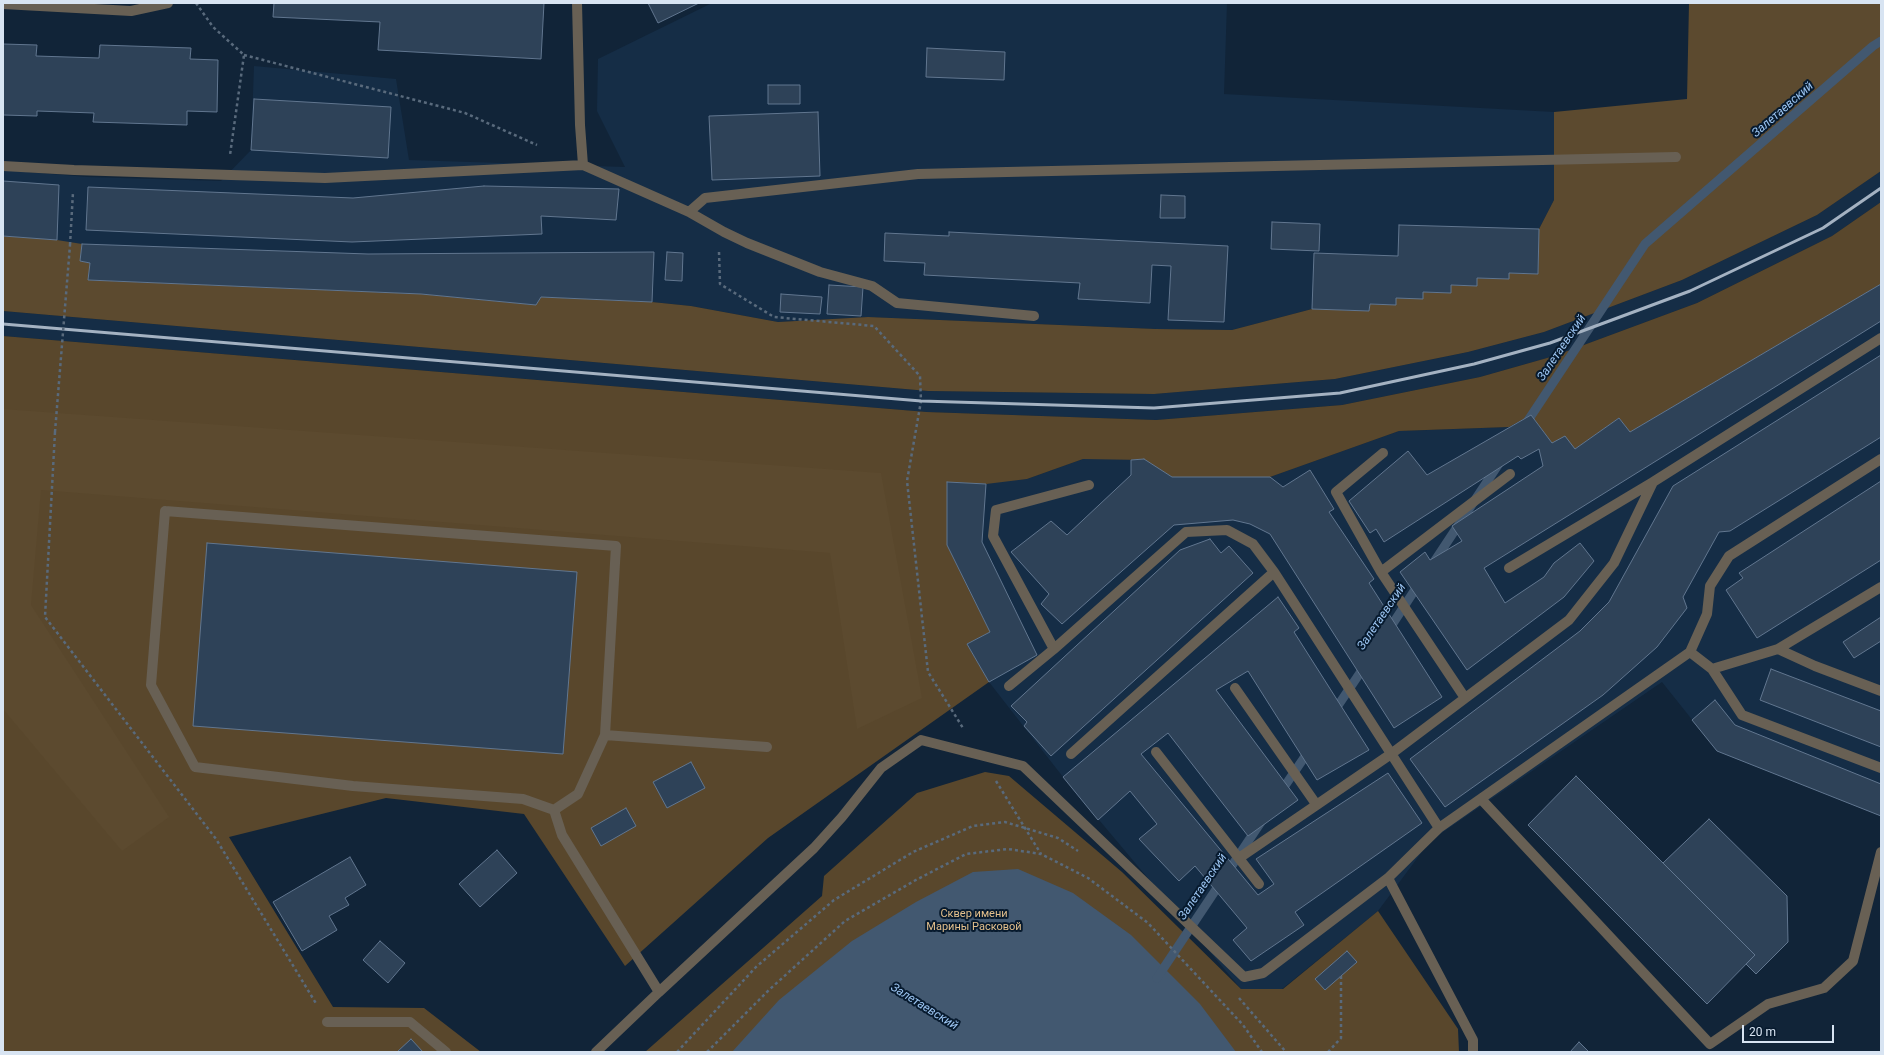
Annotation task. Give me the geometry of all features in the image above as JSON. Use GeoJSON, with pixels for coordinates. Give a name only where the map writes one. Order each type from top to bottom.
{"type":"FeatureCollection","features":[{"type":"Feature","properties":{"kind":"street"},"geometry":{"type":"LineString","coordinates":[[3,4],[131,11],[168,3]]}},
{"type":"Feature","properties":{"kind":"street"},"geometry":{"type":"LineString","coordinates":[[577,3],[580,125],[583,165]]}},
{"type":"Feature","properties":{"kind":"street"},"geometry":{"type":"LineString","coordinates":[[690,212],[705,198],[918,174],[1676,157]]}},
{"type":"Feature","properties":{"kind":"street"},"geometry":{"type":"LineString","coordinates":[[3,166],[74,170],[325,178],[583,165],[690,212],[724,232],[820,272],[872,286],[897,303],[1034,316]]}},
{"type":"Feature","properties":{"kind":"street"},"geometry":{"type":"LineString","coordinates":[[1509,568],[1653,482],[1881,338]]}},
{"type":"Feature","properties":{"kind":"street"},"geometry":{"type":"LineString","coordinates":[[1383,453],[1336,492],[1381,572],[1465,698]]}},
{"type":"Feature","properties":{"kind":"street"},"geometry":{"type":"LineString","coordinates":[[596,1052],[814,848],[881,768],[921,740],[1023,766],[1244,977],[1263,973],[1388,878],[1439,828],[1690,652],[1707,614],[1710,586],[1729,556],[1881,459]]}},
{"type":"Feature","properties":{"kind":"street"},"geometry":{"type":"LineString","coordinates":[[1381,572],[1510,474]]}},
{"type":"Feature","properties":{"kind":"street"},"geometry":{"type":"LineString","coordinates":[[1239,858],[1391,754],[1569,620],[1614,562],[1653,482]]}},
{"type":"Feature","properties":{"kind":"street"},"geometry":{"type":"LineString","coordinates":[[1054,649],[993,536],[996,510],[1089,485]]}},
{"type":"Feature","properties":{"kind":"street"},"geometry":{"type":"LineString","coordinates":[[165,511],[616,546],[605,735],[578,794],[554,810],[523,799],[353,786],[195,767],[151,685],[165,511]]}},
{"type":"Feature","properties":{"kind":"street"},"geometry":{"type":"LineString","coordinates":[[1010,686],[1186,532],[1227,530],[1253,544],[1274,572],[1439,828]]}},
{"type":"Feature","properties":{"kind":"street"},"geometry":{"type":"LineString","coordinates":[[1071,754],[1274,572]]}},
{"type":"Feature","properties":{"kind":"street"},"geometry":{"type":"LineString","coordinates":[[1712,669],[1778,649],[1881,587]]}},
{"type":"Feature","properties":{"kind":"street"},"geometry":{"type":"LineString","coordinates":[[1778,649],[1815,666],[1881,691]]}},
{"type":"Feature","properties":{"kind":"street"},"geometry":{"type":"LineString","coordinates":[[1690,652],[1712,669],[1742,716],[1881,768]]}},
{"type":"Feature","properties":{"kind":"street"},"geometry":{"type":"LineString","coordinates":[[1235,688],[1316,804]]}},
{"type":"Feature","properties":{"kind":"street"},"geometry":{"type":"LineString","coordinates":[[605,735],[767,746]]}},
{"type":"Feature","properties":{"kind":"street"},"geometry":{"type":"LineString","coordinates":[[1156,752],[1259,884]]}},
{"type":"Feature","properties":{"kind":"street"},"geometry":{"type":"LineString","coordinates":[[1481,799],[1710,1044],[1768,1004],[1824,988],[1853,961],[1881,852]]}},
{"type":"Feature","properties":{"kind":"street"},"geometry":{"type":"LineString","coordinates":[[554,810],[562,835],[659,992]]}},
{"type":"Feature","properties":{"kind":"street"},"geometry":{"type":"LineString","coordinates":[[1388,878],[1473,1040],[1473,1052]]}},
{"type":"Feature","properties":{"kind":"street"},"geometry":{"type":"LineString","coordinates":[[327,1022],[410,1022],[446,1052]]}},
{"type":"Feature","properties":{"kind":"path"},"geometry":{"type":"LineString","coordinates":[[196,3],[213,27],[244,55],[465,113],[541,146]]}},
{"type":"Feature","properties":{"kind":"path"},"geometry":{"type":"LineString","coordinates":[[225,175],[233,143],[244,55]]}},
{"type":"Feature","properties":{"kind":"path"},"geometry":{"type":"LineString","coordinates":[[55,432],[70,245],[74,170]]}},
{"type":"Feature","properties":{"kind":"path"},"geometry":{"type":"LineString","coordinates":[[724,232],[719,242],[720,284],[774,317],[874,326],[920,376],[921,401],[907,481],[928,672],[1041,854]]}},
{"type":"Feature","properties":{"kind":"path"},"geometry":{"type":"LineString","coordinates":[[677,1052],[756,967],[834,900],[913,852],[973,826],[1005,822],[1058,838],[1083,853]]}},
{"type":"Feature","properties":{"kind":"path"},"geometry":{"type":"LineString","coordinates":[[708,1052],[769,990],[844,922],[914,881],[966,854],[1008,849],[1041,854],[1088,878],[1148,923],[1243,1025],[1262,1052]]}},
{"type":"Feature","properties":{"kind":"path"},"geometry":{"type":"LineString","coordinates":[[1328,1052],[1341,1038],[1341,976]]}},
{"type":"Feature","properties":{"kind":"path"},"geometry":{"type":"LineString","coordinates":[[1238,996],[1286,1052]]}},
{"type":"Feature","properties":{"kind":"shaded area"},"geometry":{"type":"Polygon","coordinates":[[[712,3],[1227,3],[1224,94],[1554,112],[1554,200],[1539,229],[1538,274],[1509,273],[1509,279],[1477,278],[1477,286],[1452,285],[1451,293],[1423,292],[1396,298],[1396,305],[1370,304],[1369,311],[1312,309],[1232,330],[1156,329],[868,317],[778,322],[691,306],[652,302],[541,297],[536,305],[421,294],[88,280],[80,261],[3,236],[3,170],[88,177],[221,181],[251,150],[254,66],[396,79],[409,160],[625,167],[597,111],[598,59],[712,3]]]}},
{"type":"Feature","properties":{"kind":"shaded area"},"geometry":{"type":"Polygon","coordinates":[[[1689,3],[1881,3],[1881,171],[1817,215],[1682,280],[1544,332],[1468,352],[1335,379],[1154,394],[928,391],[3,311],[3,236],[57,240],[82,244],[80,261],[90,263],[88,280],[421,294],[536,305],[541,297],[652,302],[691,306],[778,322],[868,317],[1156,329],[1232,330],[1312,309],[1369,311],[1370,304],[1396,305],[1396,298],[1423,292],[1451,293],[1451,285],[1476,286],[1477,278],[1509,279],[1509,273],[1538,274],[1539,229],[1554,200],[1554,112],[1687,99],[1689,3]]]}},
{"type":"Feature","properties":{"kind":"shaded area"},"geometry":{"type":"Polygon","coordinates":[[[1881,171],[1881,202],[1832,236],[1697,303],[1554,356],[1480,377],[1342,405],[1156,420],[927,412],[3,336],[3,311],[928,391],[1154,394],[1335,379],[1468,352],[1544,332],[1682,280],[1817,215],[1881,171]]]}},
{"type":"Feature","properties":{"kind":"shaded area"},"geometry":{"type":"Polygon","coordinates":[[[1881,284],[1881,816],[1717,751],[1662,682],[1430,841],[1378,911],[1282,989],[1241,989],[1063,777],[989,682],[967,644],[990,633],[947,545],[947,482],[1027,479],[1083,459],[1144,459],[1270,477],[1399,431],[1509,427],[1531,415],[1552,443],[1565,436],[1575,449],[1619,418],[1630,431],[1881,284]]]}},
{"type":"Feature","properties":{"kind":"shaded area"},"geometry":{"type":"Polygon","coordinates":[[[3,409],[881,473],[922,698],[857,729],[830,553],[41,490],[31,605],[169,817],[122,851],[3,709],[3,409]]]}},
{"type":"Feature","properties":{"kind":"green space"},"geometry":{"type":"Polygon","coordinates":[[[1881,202],[1881,284],[1630,432],[1619,418],[1575,449],[1552,443],[1531,415],[1509,427],[1399,431],[1270,477],[1172,477],[1144,460],[1083,459],[1027,479],[986,484],[947,482],[947,545],[990,632],[967,644],[989,682],[768,838],[625,966],[524,814],[386,798],[229,837],[333,1007],[424,1008],[481,1052],[3,1052],[3,336],[927,412],[1156,420],[1342,405],[1480,377],[1554,356],[1697,303],[1832,236],[1881,202]]]}},
{"type":"Feature","properties":{"kind":"green space","name":"Сквер имени Марины Расковой"},"geometry":{"type":"Polygon","coordinates":[[[985,772],[1009,776],[1122,872],[1241,989],[1283,989],[1378,911],[1458,1029],[1459,1052],[645,1052],[822,896],[824,876],[917,793],[985,772]]]}},
{"type":"Feature","properties":{"kind":"water"},"geometry":{"type":"Polygon","coordinates":[[[1018,869],[1073,893],[1131,935],[1200,1004],[1236,1052],[732,1052],[779,1000],[852,941],[916,902],[973,872],[1018,869]]]}},
{"type":"Feature","properties":{"kind":"building"},"geometry":{"type":"Polygon","coordinates":[[[274,3],[544,3],[541,59],[378,50],[380,22],[273,17],[274,3]]]}},
{"type":"Feature","properties":{"kind":"building"},"geometry":{"type":"Polygon","coordinates":[[[648,3],[699,3],[658,23],[648,3]]]}},
{"type":"Feature","properties":{"kind":"building"},"geometry":{"type":"Polygon","coordinates":[[[3,44],[37,45],[36,56],[99,58],[100,45],[191,48],[190,59],[218,60],[217,112],[187,111],[187,125],[93,122],[94,113],[37,111],[37,116],[3,115],[3,44]]]}},
{"type":"Feature","properties":{"kind":"building"},"geometry":{"type":"Polygon","coordinates":[[[927,48],[1005,52],[1004,80],[926,77],[927,48]]]}},
{"type":"Feature","properties":{"kind":"building"},"geometry":{"type":"Polygon","coordinates":[[[768,85],[800,85],[800,104],[768,104],[768,85]]]}},
{"type":"Feature","properties":{"kind":"building"},"geometry":{"type":"Polygon","coordinates":[[[254,99],[391,107],[388,158],[251,150],[254,99]]]}},
{"type":"Feature","properties":{"kind":"building"},"geometry":{"type":"Polygon","coordinates":[[[818,112],[820,176],[712,180],[709,116],[818,112]]]}},
{"type":"Feature","properties":{"kind":"building"},"geometry":{"type":"Polygon","coordinates":[[[3,181],[59,185],[57,240],[3,236],[3,181]]]}},
{"type":"Feature","properties":{"kind":"building"},"geometry":{"type":"Polygon","coordinates":[[[484,186],[619,189],[616,220],[541,216],[542,234],[352,242],[86,230],[88,187],[353,198],[484,186]]]}},
{"type":"Feature","properties":{"kind":"building"},"geometry":{"type":"Polygon","coordinates":[[[1161,195],[1185,196],[1185,218],[1160,218],[1161,195]]]}},
{"type":"Feature","properties":{"kind":"building"},"geometry":{"type":"Polygon","coordinates":[[[1272,222],[1320,224],[1319,251],[1271,249],[1272,222]]]}},
{"type":"Feature","properties":{"kind":"building"},"geometry":{"type":"Polygon","coordinates":[[[1399,225],[1539,229],[1538,274],[1509,273],[1509,279],[1477,278],[1477,286],[1451,285],[1451,293],[1423,292],[1423,299],[1396,298],[1396,305],[1370,304],[1369,311],[1312,309],[1314,253],[1398,256],[1399,225]]]}},
{"type":"Feature","properties":{"kind":"building"},"geometry":{"type":"Polygon","coordinates":[[[949,232],[1228,246],[1224,322],[1168,320],[1171,266],[1152,265],[1150,303],[1078,299],[1080,283],[924,275],[925,263],[884,261],[885,233],[949,236],[949,232]]]}},
{"type":"Feature","properties":{"kind":"building"},"geometry":{"type":"Polygon","coordinates":[[[82,244],[368,254],[654,252],[652,302],[541,297],[536,305],[421,294],[88,280],[90,263],[80,261],[82,244]]]}},
{"type":"Feature","properties":{"kind":"building"},"geometry":{"type":"Polygon","coordinates":[[[667,252],[683,253],[682,281],[665,280],[667,252]]]}},
{"type":"Feature","properties":{"kind":"building"},"geometry":{"type":"Polygon","coordinates":[[[1881,284],[1881,321],[1484,568],[1505,603],[1544,577],[1554,563],[1580,543],[1594,561],[1564,597],[1467,670],[1400,572],[1425,552],[1430,560],[1462,541],[1452,526],[1543,466],[1539,449],[1521,459],[1518,456],[1384,542],[1376,529],[1370,533],[1349,501],[1408,451],[1427,475],[1531,415],[1552,443],[1565,436],[1575,449],[1619,418],[1630,432],[1881,284]]]}},
{"type":"Feature","properties":{"kind":"building"},"geometry":{"type":"Polygon","coordinates":[[[829,285],[863,287],[861,316],[827,314],[829,285]]]}},
{"type":"Feature","properties":{"kind":"building"},"geometry":{"type":"Polygon","coordinates":[[[781,294],[822,297],[820,314],[780,312],[781,294]]]}},
{"type":"Feature","properties":{"kind":"building"},"geometry":{"type":"Polygon","coordinates":[[[1881,355],[1881,437],[1730,531],[1719,532],[1683,597],[1687,608],[1657,647],[1603,695],[1445,807],[1410,759],[1580,631],[1609,602],[1673,486],[1881,355]]]}},
{"type":"Feature","properties":{"kind":"building"},"geometry":{"type":"Polygon","coordinates":[[[1144,459],[1172,477],[1270,477],[1283,487],[1310,470],[1334,509],[1329,512],[1374,579],[1369,583],[1442,697],[1394,728],[1270,534],[1250,524],[1233,520],[1174,525],[1062,624],[1041,604],[1049,594],[1011,552],[1051,521],[1067,535],[1131,475],[1131,460],[1144,459]]]}},
{"type":"Feature","properties":{"kind":"building"},"geometry":{"type":"Polygon","coordinates":[[[1881,481],[1881,560],[1757,638],[1726,590],[1743,578],[1739,573],[1881,481]]]}},
{"type":"Feature","properties":{"kind":"building"},"geometry":{"type":"Polygon","coordinates":[[[947,482],[986,484],[982,542],[1037,655],[989,682],[967,644],[990,632],[947,545],[947,482]]]}},
{"type":"Feature","properties":{"kind":"building"},"geometry":{"type":"Polygon","coordinates":[[[1210,539],[1221,553],[1229,546],[1253,573],[1051,756],[1024,726],[1027,722],[1011,706],[1180,550],[1210,539]]]}},
{"type":"Feature","properties":{"kind":"building"},"geometry":{"type":"Polygon","coordinates":[[[207,543],[577,572],[563,754],[193,726],[207,543]]]}},
{"type":"Feature","properties":{"kind":"building"},"geometry":{"type":"Polygon","coordinates":[[[1278,597],[1299,628],[1294,632],[1369,750],[1317,780],[1248,671],[1216,690],[1298,800],[1248,836],[1168,733],[1141,754],[1258,895],[1274,884],[1256,859],[1388,773],[1422,823],[1295,912],[1304,925],[1251,961],[1233,940],[1247,928],[1195,866],[1179,881],[1139,839],[1157,824],[1130,791],[1098,820],[1063,777],[1278,597]]]}},
{"type":"Feature","properties":{"kind":"building"},"geometry":{"type":"Polygon","coordinates":[[[1881,617],[1881,641],[1854,658],[1843,642],[1881,617]]]}},
{"type":"Feature","properties":{"kind":"building"},"geometry":{"type":"Polygon","coordinates":[[[1771,669],[1881,711],[1881,747],[1760,700],[1771,669]]]}},
{"type":"Feature","properties":{"kind":"building"},"geometry":{"type":"Polygon","coordinates":[[[1715,700],[1735,725],[1881,784],[1881,816],[1717,751],[1692,720],[1715,700]]]}},
{"type":"Feature","properties":{"kind":"building"},"geometry":{"type":"Polygon","coordinates":[[[691,762],[705,788],[667,808],[653,782],[691,762]]]}},
{"type":"Feature","properties":{"kind":"building"},"geometry":{"type":"Polygon","coordinates":[[[1576,776],[1755,955],[1707,1004],[1528,825],[1576,776]]]}},
{"type":"Feature","properties":{"kind":"building"},"geometry":{"type":"Polygon","coordinates":[[[626,808],[636,826],[601,846],[591,828],[626,808]]]}},
{"type":"Feature","properties":{"kind":"building"},"geometry":{"type":"Polygon","coordinates":[[[1709,819],[1787,896],[1788,942],[1756,974],[1746,964],[1755,955],[1663,863],[1709,819]]]}},
{"type":"Feature","properties":{"kind":"building"},"geometry":{"type":"Polygon","coordinates":[[[497,850],[517,873],[480,907],[459,884],[497,850]]]}},
{"type":"Feature","properties":{"kind":"building"},"geometry":{"type":"Polygon","coordinates":[[[350,857],[366,885],[345,898],[349,905],[329,916],[337,930],[302,951],[273,902],[350,857]]]}},
{"type":"Feature","properties":{"kind":"building"},"geometry":{"type":"Polygon","coordinates":[[[380,941],[405,963],[388,983],[363,960],[380,941]]]}},
{"type":"Feature","properties":{"kind":"building"},"geometry":{"type":"Polygon","coordinates":[[[1347,951],[1357,962],[1325,990],[1315,979],[1347,951]]]}},
{"type":"Feature","properties":{"kind":"building"},"geometry":{"type":"Polygon","coordinates":[[[411,1039],[423,1052],[397,1052],[411,1039]]]}},
{"type":"Feature","properties":{"kind":"building"},"geometry":{"type":"Polygon","coordinates":[[[1579,1042],[1589,1052],[1570,1052],[1579,1042]]]}},
{"type":"Feature","properties":{"kind":"waterway","name":"Залетаевский"},"geometry":{"type":"LineString","coordinates":[[1525,425],[1645,244],[1873,46],[1881,41]]}},
{"type":"Feature","properties":{"kind":"waterway","name":"Залетаевский"},"geometry":{"type":"LineString","coordinates":[[1432,565],[1500,462]]}},
{"type":"Feature","properties":{"kind":"waterway","name":"Залетаевский"},"geometry":{"type":"LineString","coordinates":[[1388,631],[1420,582]]}},
{"type":"Feature","properties":{"kind":"waterway","name":"Залетаевский"},"geometry":{"type":"LineString","coordinates":[[1333,713],[1366,664]]}},
{"type":"Feature","properties":{"kind":"waterway","name":"Залетаевский"},"geometry":{"type":"LineString","coordinates":[[1280,793],[1310,749]]}},
{"type":"Feature","properties":{"kind":"waterway","name":"Залетаевский"},"geometry":{"type":"LineString","coordinates":[[1157,978],[1261,822]]}},
{"type":"Feature","properties":{"kind":"railway"},"geometry":{"type":"LineString","coordinates":[[3,324],[921,401],[1154,408],[1340,393],[1474,364],[1550,343],[1690,291],[1823,228],[1881,188]]}}]}
